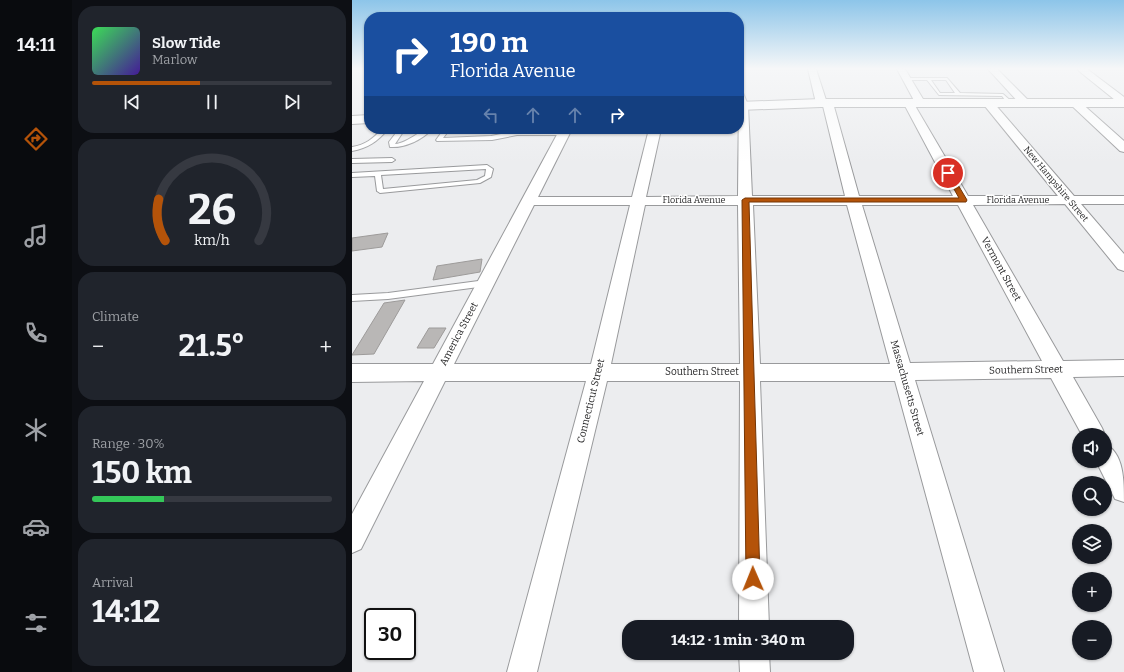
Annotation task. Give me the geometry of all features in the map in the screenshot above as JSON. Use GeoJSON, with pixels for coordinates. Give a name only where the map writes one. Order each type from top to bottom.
{"type":"FeatureCollection","features":[{"type":"Feature","properties":{"kind":"main road"},"geometry":{"type":"LineString","coordinates":[[744,102],[915,104],[1124,103]]}},
{"type":"Feature","properties":{"kind":"main road"},"geometry":{"type":"LineString","coordinates":[[352,120],[364,119]]}},
{"type":"Feature","properties":{"kind":"street","name":"Vermont Street"},"geometry":{"type":"LineString","coordinates":[[914,100],[963,200],[1090,428]]}},
{"type":"Feature","properties":{"kind":"street","name":"Massachusetts Street"},"geometry":{"type":"LineString","coordinates":[[824,103],[990,672]]}},
{"type":"Feature","properties":{"kind":"street","name":"New Hampshire Street"},"geometry":{"type":"LineString","coordinates":[[988,103],[1124,265]]}},
{"type":"Feature","properties":{"kind":"street"},"geometry":{"type":"LineString","coordinates":[[1075,103],[1124,148]]}},
{"type":"Feature","properties":{"kind":"street","name":"America Street"},"geometry":{"type":"LineString","coordinates":[[352,540],[563,134]]}},
{"type":"Feature","properties":{"kind":"street","name":"Connecticut Street"},"geometry":{"type":"LineString","coordinates":[[522,672],[599,372],[654,134]]}},
{"type":"Feature","properties":{"kind":"street"},"geometry":{"type":"LineString","coordinates":[[742,134],[750,372],[754,620]]}},
{"type":"Feature","properties":{"kind":"street","name":"Florida Avenue"},"geometry":{"type":"LineString","coordinates":[[528,201],[1124,200]]}},
{"type":"Feature","properties":{"kind":"street","name":"Southern Street"},"geometry":{"type":"LineString","coordinates":[[352,373],[902,372],[1124,368]]}},
{"type":"Feature","properties":{"kind":"street"},"geometry":{"type":"LineString","coordinates":[[1112,468],[1124,490]]}},
{"type":"Feature","properties":{"kind":"street"},"geometry":{"type":"LineString","coordinates":[[754,660],[755,672]]}},
{"type":"Feature","properties":{"kind":"lane"},"geometry":{"type":"LineString","coordinates":[[352,149],[362,148],[371,144],[380,134]]}},
{"type":"Feature","properties":{"kind":"lane"},"geometry":{"type":"LineString","coordinates":[[398,134],[392,142],[392,146],[406,144],[414,138],[424,134]]}},
{"type":"Feature","properties":{"kind":"lane"},"geometry":{"type":"LineString","coordinates":[[444,134],[440,140],[492,138],[498,135],[521,134]]}},
{"type":"Feature","properties":{"kind":"lane"},"geometry":{"type":"LineString","coordinates":[[352,161],[392,160]]}},
{"type":"Feature","properties":{"kind":"lane"},"geometry":{"type":"LineString","coordinates":[[352,175],[487,167],[490,169],[488,177],[478,182],[380,191],[378,174]]}},
{"type":"Feature","properties":{"kind":"lane"},"geometry":{"type":"LineString","coordinates":[[352,298],[388,296],[486,283]]}},
{"type":"Feature","properties":{"kind":"building"},"geometry":{"type":"Polygon","coordinates":[[[388,233],[382,247],[352,251],[352,238],[388,233]]]}},
{"type":"Feature","properties":{"kind":"building"},"geometry":{"type":"Polygon","coordinates":[[[482,259],[480,272],[433,280],[437,266],[482,259]]]}},
{"type":"Feature","properties":{"kind":"building"},"geometry":{"type":"Polygon","coordinates":[[[405,300],[374,354],[352,355],[384,303],[405,300]]]}},
{"type":"Feature","properties":{"kind":"building"},"geometry":{"type":"Polygon","coordinates":[[[429,328],[446,328],[434,348],[417,348],[429,328]]]}},
{"type":"Feature","properties":{"kind":"route"},"geometry":{"type":"LineString","coordinates":[[753,579],[750,372],[745,200],[963,200],[948,173]]}}]}
